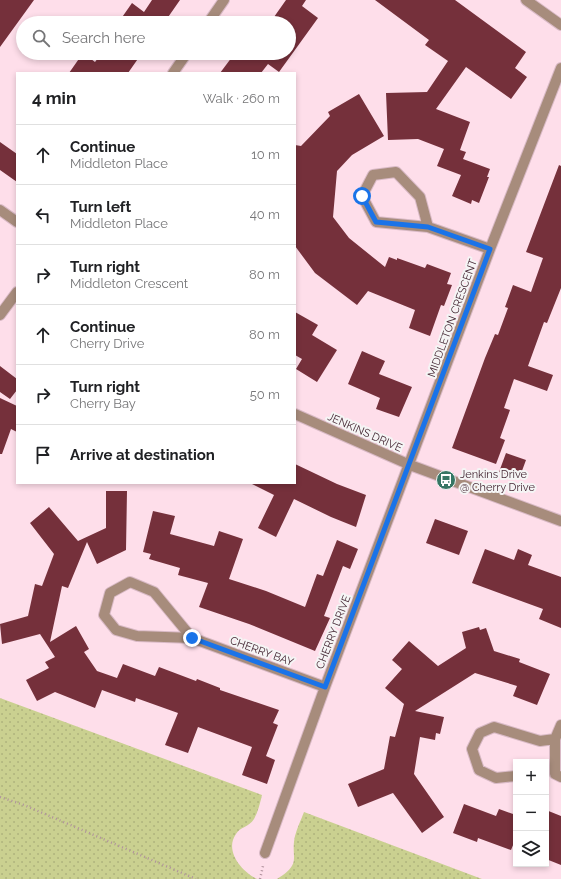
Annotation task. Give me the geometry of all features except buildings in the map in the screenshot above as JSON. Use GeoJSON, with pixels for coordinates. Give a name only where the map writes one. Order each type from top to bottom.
{"type":"FeatureCollection","features":[{"type":"Feature","properties":{"kind":"street"},"geometry":{"type":"LineString","coordinates":[[213,16],[224,0]]}},
{"type":"Feature","properties":{"kind":"street"},"geometry":{"type":"LineString","coordinates":[[526,0],[561,25]]}},
{"type":"Feature","properties":{"kind":"street"},"geometry":{"type":"LineString","coordinates":[[174,72],[182,60]]}},
{"type":"Feature","properties":{"kind":"street","name":"MIDDLETON CRESCENT"},"geometry":{"type":"LineString","coordinates":[[410,465],[490,249],[561,68]]}},
{"type":"Feature","properties":{"kind":"street"},"geometry":{"type":"LineString","coordinates":[[428,227],[420,197],[396,172],[373,175],[362,196],[376,222],[428,227],[490,249]]}},
{"type":"Feature","properties":{"kind":"street"},"geometry":{"type":"LineString","coordinates":[[0,210],[16,221]]}},
{"type":"Feature","properties":{"kind":"street"},"geometry":{"type":"LineString","coordinates":[[0,315],[16,293]]}},
{"type":"Feature","properties":{"kind":"street","name":"JENKINS DRIVE"},"geometry":{"type":"LineString","coordinates":[[296,414],[410,465],[561,522]]}},
{"type":"Feature","properties":{"kind":"street","name":"CHERRY DRIVE"},"geometry":{"type":"LineString","coordinates":[[265,853],[325,687],[410,465]]}},
{"type":"Feature","properties":{"kind":"street","name":"CHERRY BAY"},"geometry":{"type":"LineString","coordinates":[[192,638],[154,592],[130,582],[110,593],[104,615],[116,630],[137,636],[192,638],[325,687]]}},
{"type":"Feature","properties":{"kind":"street"},"geometry":{"type":"LineString","coordinates":[[554,775],[555,739],[561,725]]}},
{"type":"Feature","properties":{"kind":"street"},"geometry":{"type":"LineString","coordinates":[[513,776],[496,778],[479,770],[472,748],[480,733],[494,727],[540,741],[555,739]]}},
{"type":"Feature","properties":{"kind":"path"},"geometry":{"type":"LineString","coordinates":[[0,796],[196,879]]}},
{"type":"Feature","properties":{"kind":"green space"},"geometry":{"type":"Polygon","coordinates":[[[0,698],[262,795],[254,819],[250,824],[236,834],[232,847],[236,860],[251,876],[257,879],[0,879],[0,698]]]}},
{"type":"Feature","properties":{"kind":"green space"},"geometry":{"type":"Polygon","coordinates":[[[304,812],[482,879],[277,879],[290,869],[293,864],[295,836],[304,812]]]}},
{"type":"Feature","properties":{"kind":"place","name":"Jenkins Drive @ Cherry Drive"},"geometry":{"type":"Point","coordinates":[446,480]}},
{"type":"Feature","properties":{"kind":"route"},"geometry":{"type":"LineString","coordinates":[[192,638],[325,687],[410,465],[490,249],[428,227],[376,222],[362,196]]}}]}
